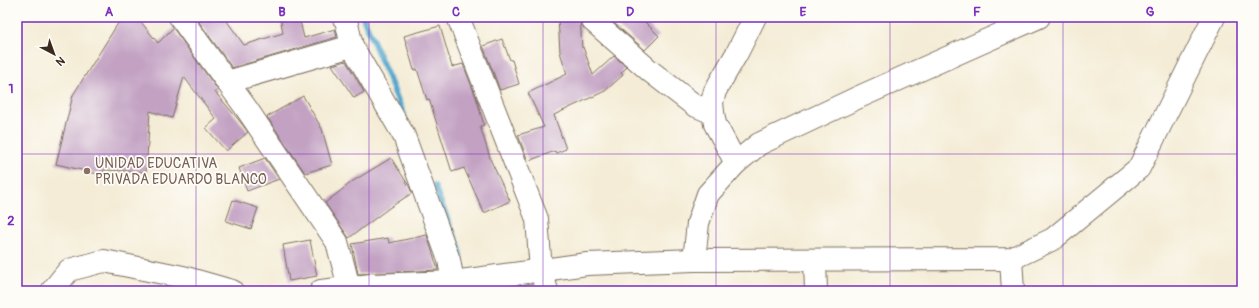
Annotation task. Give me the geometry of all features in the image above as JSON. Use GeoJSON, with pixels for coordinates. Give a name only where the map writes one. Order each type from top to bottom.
{"type":"FeatureCollection","features":[{"type":"Feature","properties":{"kind":"street"},"geometry":{"type":"LineString","coordinates":[[180,17],[316,209],[363,288]]}},
{"type":"Feature","properties":{"kind":"street"},"geometry":{"type":"LineString","coordinates":[[343,17],[346,20],[352,46],[404,136],[458,283]]}},
{"type":"Feature","properties":{"kind":"street"},"geometry":{"type":"LineString","coordinates":[[736,163],[715,124],[712,102],[715,91],[737,53],[755,17]]}},
{"type":"Feature","properties":{"kind":"street"},"geometry":{"type":"LineString","coordinates":[[694,260],[698,223],[708,194],[736,163],[759,144],[859,97],[1039,17]]}},
{"type":"Feature","properties":{"kind":"street"},"geometry":{"type":"LineString","coordinates":[[321,291],[458,283],[499,284],[544,281],[587,264],[694,260],[1011,259],[1053,239],[1139,168],[1214,17]]}},
{"type":"Feature","properties":{"kind":"street"},"geometry":{"type":"LineString","coordinates":[[463,20],[536,218],[544,281]]}},
{"type":"Feature","properties":{"kind":"street"},"geometry":{"type":"LineString","coordinates":[[593,21],[650,71],[694,105],[713,112]]}},
{"type":"Feature","properties":{"kind":"street"},"geometry":{"type":"LineString","coordinates":[[227,82],[352,46]]}},
{"type":"Feature","properties":{"kind":"street"},"geometry":{"type":"LineString","coordinates":[[1011,259],[1012,291]]}},
{"type":"Feature","properties":{"kind":"street"},"geometry":{"type":"LineString","coordinates":[[52,291],[69,270],[104,260],[183,277],[232,291]]}},
{"type":"Feature","properties":{"kind":"street"},"geometry":{"type":"LineString","coordinates":[[815,260],[816,291]]}},
{"type":"Feature","properties":{"kind":"building"},"geometry":{"type":"Polygon","coordinates":[[[122,17],[137,17],[158,43],[173,28],[218,90],[215,92],[248,132],[226,151],[206,128],[216,119],[184,77],[172,118],[150,111],[146,172],[104,170],[102,175],[56,164],[73,95],[122,17]]]}},
{"type":"Feature","properties":{"kind":"building"},"geometry":{"type":"Polygon","coordinates":[[[200,17],[224,17],[244,45],[283,33],[280,17],[299,17],[304,38],[335,29],[337,37],[232,68],[197,19],[200,17]]]}},
{"type":"Feature","properties":{"kind":"building"},"geometry":{"type":"Polygon","coordinates":[[[558,17],[580,17],[582,48],[583,47],[593,75],[614,56],[627,67],[621,73],[623,75],[605,91],[554,115],[566,149],[556,153],[555,151],[528,161],[518,135],[544,127],[528,93],[567,74],[560,52],[558,17]]]}},
{"type":"Feature","properties":{"kind":"building"},"geometry":{"type":"Polygon","coordinates":[[[607,17],[640,17],[659,36],[645,50],[607,17]]]}},
{"type":"Feature","properties":{"kind":"building"},"geometry":{"type":"Polygon","coordinates":[[[440,26],[452,67],[463,64],[476,97],[484,125],[480,126],[491,161],[510,201],[484,213],[464,168],[452,172],[429,99],[427,100],[417,69],[414,70],[404,36],[440,26]]]}},
{"type":"Feature","properties":{"kind":"building"},"geometry":{"type":"Polygon","coordinates":[[[502,39],[510,60],[512,60],[519,84],[500,90],[483,46],[502,39]]]}},
{"type":"Feature","properties":{"kind":"building"},"geometry":{"type":"Polygon","coordinates":[[[346,61],[364,92],[354,98],[332,65],[346,61]]]}},
{"type":"Feature","properties":{"kind":"building"},"geometry":{"type":"Polygon","coordinates":[[[303,96],[322,129],[332,165],[305,173],[267,117],[303,96]]]}},
{"type":"Feature","properties":{"kind":"building"},"geometry":{"type":"Polygon","coordinates":[[[265,158],[279,179],[247,191],[239,168],[265,158]]]}},
{"type":"Feature","properties":{"kind":"building"},"geometry":{"type":"Polygon","coordinates":[[[391,158],[412,193],[349,238],[325,203],[353,181],[391,158]]]}},
{"type":"Feature","properties":{"kind":"building"},"geometry":{"type":"Polygon","coordinates":[[[233,200],[258,208],[251,229],[226,221],[233,200]]]}},
{"type":"Feature","properties":{"kind":"building"},"geometry":{"type":"Polygon","coordinates":[[[427,235],[438,270],[358,274],[352,244],[388,238],[389,243],[427,235]]]}},
{"type":"Feature","properties":{"kind":"building"},"geometry":{"type":"Polygon","coordinates":[[[310,240],[317,276],[289,281],[283,245],[310,240]]]}},
{"type":"Feature","properties":{"kind":"waterway"},"geometry":{"type":"LineString","coordinates":[[363,17],[404,115]]}},
{"type":"Feature","properties":{"kind":"waterway"},"geometry":{"type":"LineString","coordinates":[[434,186],[459,247],[463,278]]}},
{"type":"Feature","properties":{"kind":"place","name":"UNIDAD EDUCATIVA PRIVADA EDUARDO BLANCO"},"geometry":{"type":"Point","coordinates":[87,171]}}]}
